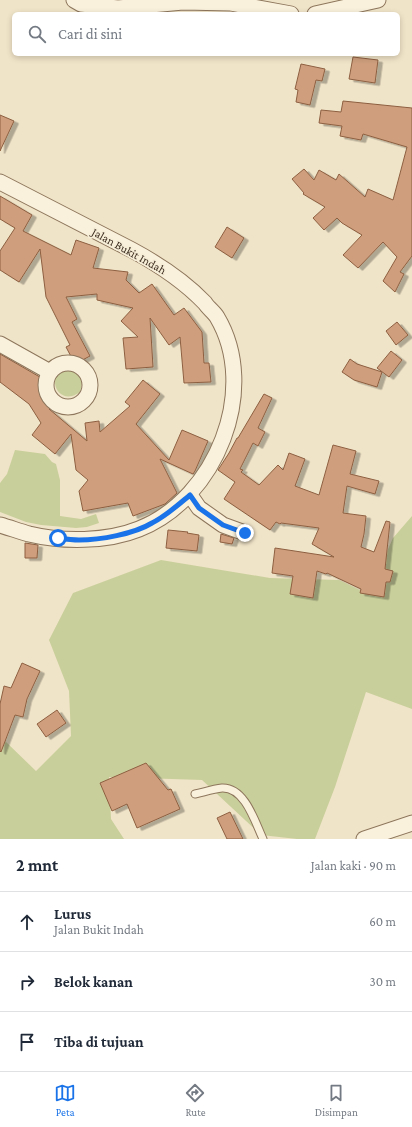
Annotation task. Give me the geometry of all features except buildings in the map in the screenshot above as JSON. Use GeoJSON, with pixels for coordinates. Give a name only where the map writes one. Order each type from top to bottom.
{"type":"FeatureCollection","features":[{"type":"Feature","properties":{"kind":"street"},"geometry":{"type":"LineString","coordinates":[[74,0],[81,4],[118,8],[183,2],[231,3],[280,12]]}},
{"type":"Feature","properties":{"kind":"street"},"geometry":{"type":"LineString","coordinates":[[324,12],[378,0]]}},
{"type":"Feature","properties":{"kind":"street","name":"Jalan Bukit Indah"},"geometry":{"type":"LineString","coordinates":[[0,182],[151,260],[184,284],[216,316],[225,334],[231,354],[234,378],[231,410],[224,436],[208,470],[190,495],[152,524],[137,530],[80,540],[29,534],[0,524]]}},
{"type":"Feature","properties":{"kind":"street"},"geometry":{"type":"LineString","coordinates":[[0,344],[50,372]]}},
{"type":"Feature","properties":{"kind":"street"},"geometry":{"type":"LineString","coordinates":[[190,495],[199,508],[223,525],[245,533]]}},
{"type":"Feature","properties":{"kind":"street"},"geometry":{"type":"LineString","coordinates":[[364,839],[412,823]]}},
{"type":"Feature","properties":{"kind":"lane"},"geometry":{"type":"LineString","coordinates":[[194,794],[223,788],[233,790],[241,796],[263,839]]}},
{"type":"Feature","properties":{"kind":"green space"},"geometry":{"type":"Polygon","coordinates":[[[69,368],[80,371],[82,376],[82,384],[80,392],[72,396],[65,396],[56,388],[55,382],[61,371],[69,368]]]}},
{"type":"Feature","properties":{"kind":"green space"},"geometry":{"type":"Polygon","coordinates":[[[15,450],[45,454],[52,462],[56,464],[60,480],[60,516],[81,519],[96,514],[99,523],[87,527],[76,528],[41,525],[26,522],[0,512],[0,483],[7,474],[15,450]]]}},
{"type":"Feature","properties":{"kind":"green space"},"geometry":{"type":"Polygon","coordinates":[[[412,516],[412,709],[366,692],[335,787],[315,839],[297,839],[261,835],[202,780],[109,777],[111,819],[124,839],[0,839],[0,741],[5,741],[36,771],[71,736],[69,691],[49,640],[73,593],[161,560],[270,578],[339,580],[368,594],[393,538],[412,516]]]}},
{"type":"Feature","properties":{"kind":"route"},"geometry":{"type":"LineString","coordinates":[[58,538],[80,540],[116,535],[137,530],[152,524],[190,495],[199,508],[223,525],[245,533]]}}]}
